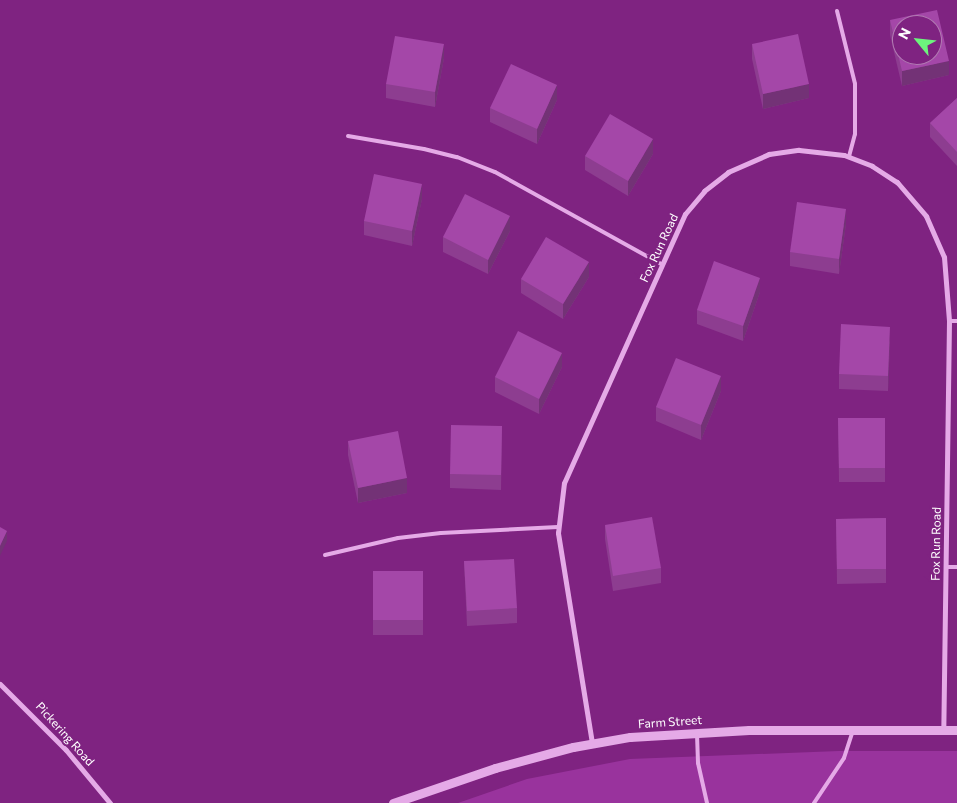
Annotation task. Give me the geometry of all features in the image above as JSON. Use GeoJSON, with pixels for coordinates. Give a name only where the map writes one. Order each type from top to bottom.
{"type":"FeatureCollection","features":[{"type":"Feature","properties":{"kind":"street","name":"Fox Run Road"},"geometry":{"type":"LineString","coordinates":[[592,743],[558,527],[564,483],[678,227],[694,202],[735,168],[755,159],[784,151],[814,150],[849,157],[872,166],[897,182],[926,216],[944,257],[949,321],[943,730]]}},
{"type":"Feature","properties":{"kind":"street","name":"Pickering Road"},"geometry":{"type":"LineString","coordinates":[[0,684],[60,744],[110,803]]}},
{"type":"Feature","properties":{"kind":"street","name":"Farm Street"},"geometry":{"type":"LineString","coordinates":[[393,803],[495,768],[592,743],[697,732],[853,729],[957,730]]}},
{"type":"Feature","properties":{"kind":"lane"},"geometry":{"type":"LineString","coordinates":[[837,12],[845,35],[855,84],[855,134],[849,157]]}},
{"type":"Feature","properties":{"kind":"lane"},"geometry":{"type":"LineString","coordinates":[[348,136],[424,149],[457,157],[494,172],[661,264]]}},
{"type":"Feature","properties":{"kind":"lane"},"geometry":{"type":"LineString","coordinates":[[949,321],[957,321]]}},
{"type":"Feature","properties":{"kind":"lane"},"geometry":{"type":"LineString","coordinates":[[325,554],[398,538],[441,533],[558,527]]}},
{"type":"Feature","properties":{"kind":"lane"},"geometry":{"type":"LineString","coordinates":[[946,567],[957,567]]}},
{"type":"Feature","properties":{"kind":"lane"},"geometry":{"type":"LineString","coordinates":[[814,803],[844,758],[853,729]]}},
{"type":"Feature","properties":{"kind":"lane"},"geometry":{"type":"LineString","coordinates":[[697,732],[698,763],[707,803]]}},
{"type":"Feature","properties":{"kind":"shaded area"},"geometry":{"type":"Polygon","coordinates":[[[839,751],[957,751],[957,803],[458,803],[527,779],[630,759],[839,751]]]}},
{"type":"Feature","properties":{"kind":"building"},"geometry":{"type":"Polygon","coordinates":[[[937,10],[938,15],[914,15],[937,10]]]}},
{"type":"Feature","properties":{"kind":"building"},"geometry":{"type":"Polygon","coordinates":[[[942,31],[949,61],[942,62],[942,31]]]}},
{"type":"Feature","properties":{"kind":"building"},"geometry":{"type":"Polygon","coordinates":[[[798,34],[809,84],[763,94],[752,44],[798,34]]]}},
{"type":"Feature","properties":{"kind":"building"},"geometry":{"type":"Polygon","coordinates":[[[395,36],[444,44],[435,92],[386,84],[395,36]]]}},
{"type":"Feature","properties":{"kind":"building"},"geometry":{"type":"Polygon","coordinates":[[[511,64],[557,85],[537,129],[490,108],[511,64]]]}},
{"type":"Feature","properties":{"kind":"building"},"geometry":{"type":"Polygon","coordinates":[[[901,65],[930,65],[902,71],[901,65]]]}},
{"type":"Feature","properties":{"kind":"building"},"geometry":{"type":"Polygon","coordinates":[[[957,98],[957,152],[930,123],[957,98]]]}},
{"type":"Feature","properties":{"kind":"building"},"geometry":{"type":"Polygon","coordinates":[[[610,114],[653,139],[628,181],[585,156],[610,114]]]}},
{"type":"Feature","properties":{"kind":"building"},"geometry":{"type":"Polygon","coordinates":[[[374,174],[422,184],[412,231],[364,221],[374,174]]]}},
{"type":"Feature","properties":{"kind":"building"},"geometry":{"type":"Polygon","coordinates":[[[465,194],[510,216],[488,260],[443,237],[465,194]]]}},
{"type":"Feature","properties":{"kind":"building"},"geometry":{"type":"Polygon","coordinates":[[[797,202],[846,209],[839,259],[790,252],[797,202]]]}},
{"type":"Feature","properties":{"kind":"building"},"geometry":{"type":"Polygon","coordinates":[[[546,237],[589,262],[563,304],[521,279],[546,237]]]}},
{"type":"Feature","properties":{"kind":"building"},"geometry":{"type":"Polygon","coordinates":[[[714,261],[760,278],[743,326],[697,310],[714,261]]]}},
{"type":"Feature","properties":{"kind":"building"},"geometry":{"type":"Polygon","coordinates":[[[841,324],[890,327],[888,376],[839,374],[841,324]]]}},
{"type":"Feature","properties":{"kind":"building"},"geometry":{"type":"Polygon","coordinates":[[[518,331],[562,353],[539,399],[495,377],[518,331]]]}},
{"type":"Feature","properties":{"kind":"building"},"geometry":{"type":"Polygon","coordinates":[[[676,358],[721,376],[701,425],[656,407],[676,358]]]}},
{"type":"Feature","properties":{"kind":"building"},"geometry":{"type":"Polygon","coordinates":[[[838,418],[885,418],[885,468],[839,468],[838,418]]]}},
{"type":"Feature","properties":{"kind":"building"},"geometry":{"type":"Polygon","coordinates":[[[451,425],[502,426],[501,475],[450,474],[451,425]]]}},
{"type":"Feature","properties":{"kind":"building"},"geometry":{"type":"Polygon","coordinates":[[[398,431],[407,478],[358,488],[348,441],[398,431]]]}},
{"type":"Feature","properties":{"kind":"building"},"geometry":{"type":"Polygon","coordinates":[[[652,517],[661,568],[613,576],[605,525],[652,517]]]}},
{"type":"Feature","properties":{"kind":"building"},"geometry":{"type":"Polygon","coordinates":[[[886,518],[886,569],[837,569],[836,519],[886,518]]]}},
{"type":"Feature","properties":{"kind":"building"},"geometry":{"type":"Polygon","coordinates":[[[0,527],[7,531],[0,546],[0,527]]]}},
{"type":"Feature","properties":{"kind":"building"},"geometry":{"type":"Polygon","coordinates":[[[514,559],[517,608],[467,611],[464,561],[514,559]]]}},
{"type":"Feature","properties":{"kind":"building"},"geometry":{"type":"Polygon","coordinates":[[[373,571],[423,571],[423,620],[373,620],[373,571]]]}}]}
